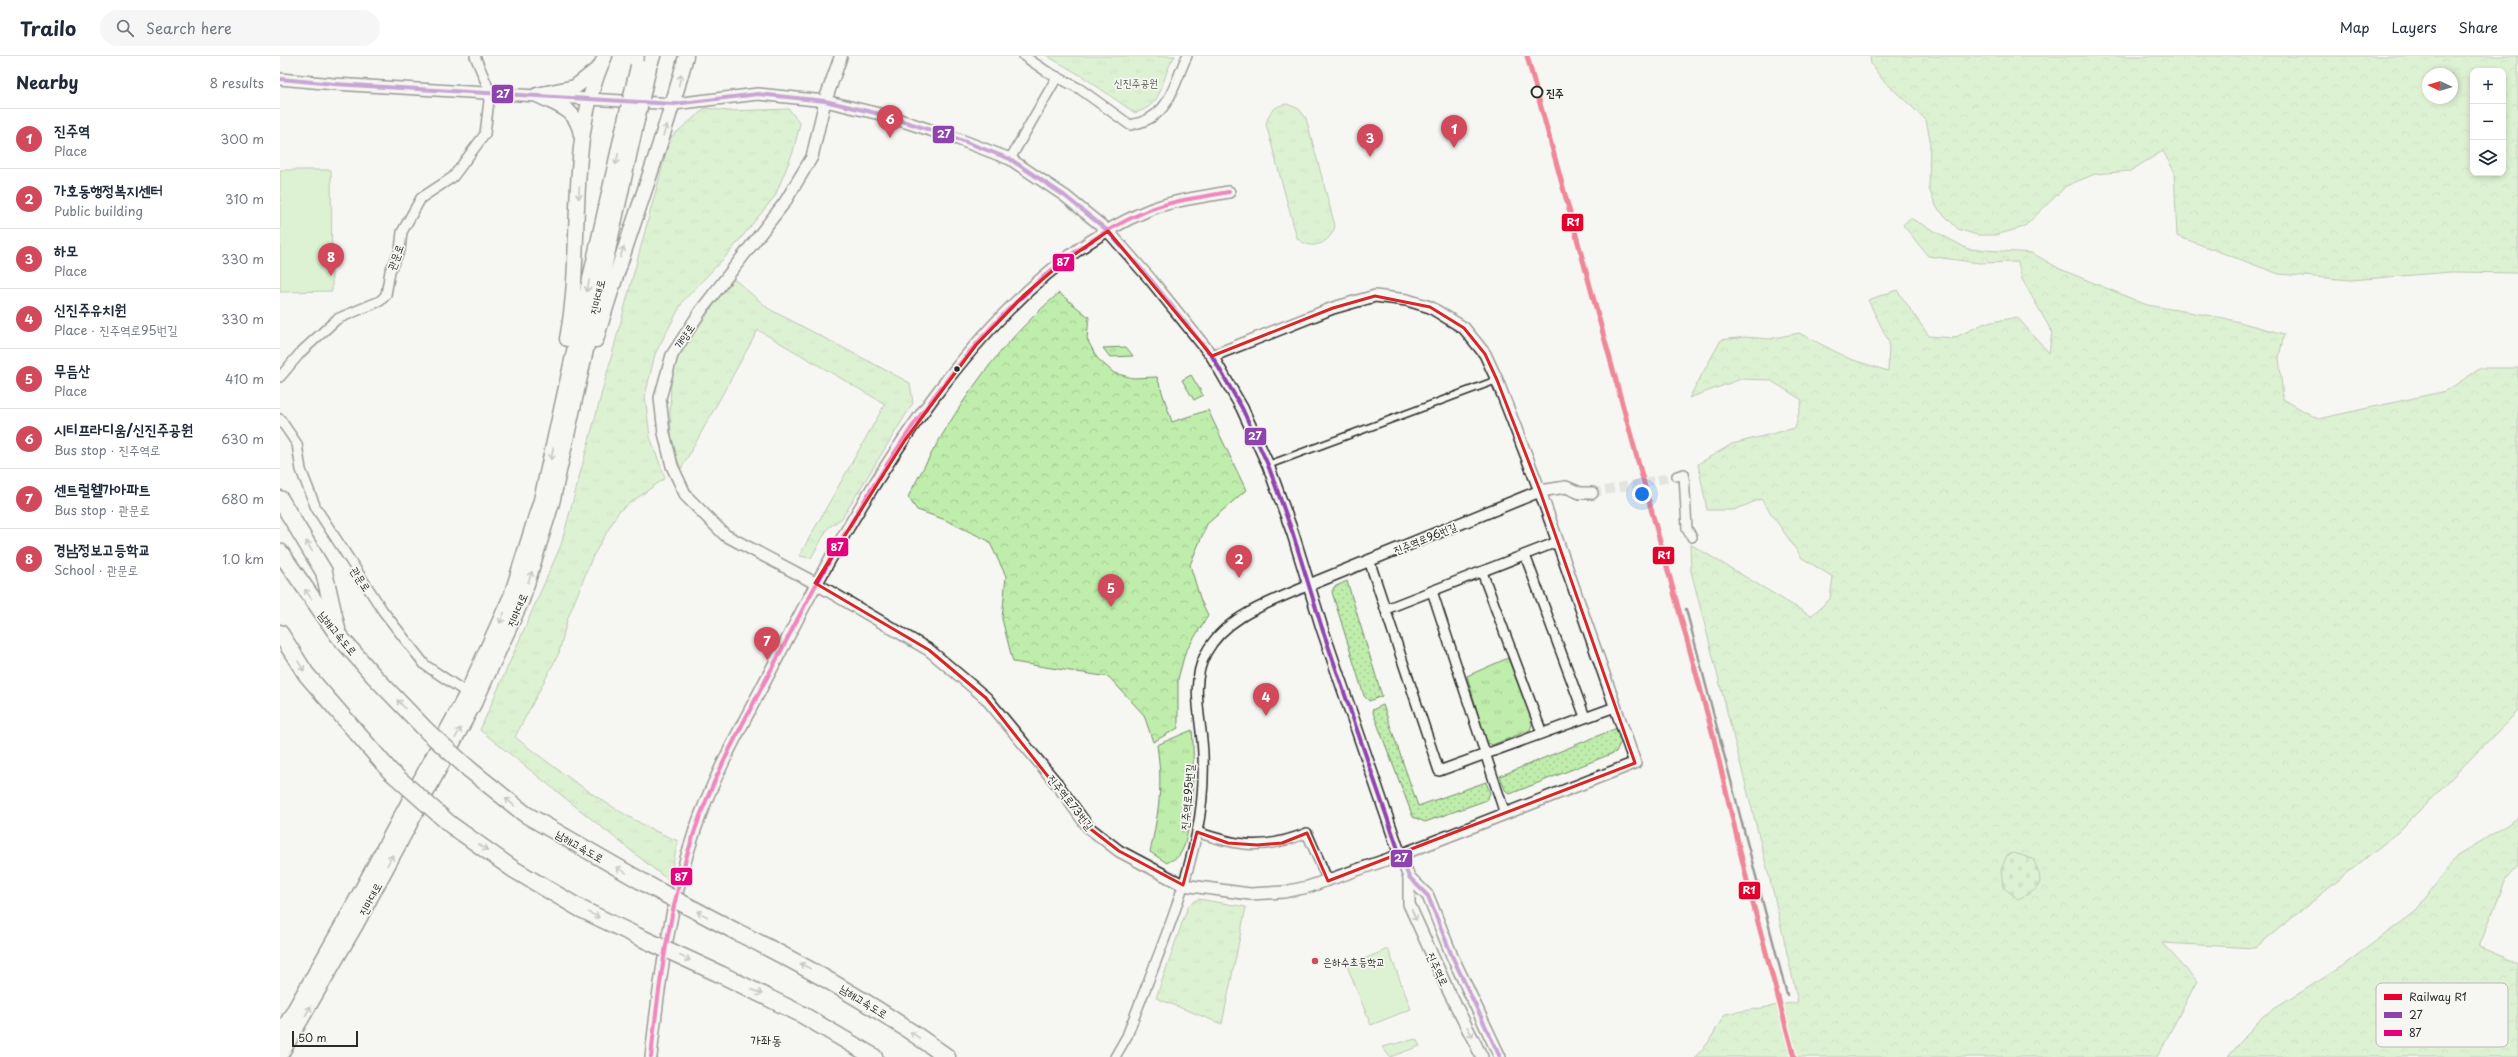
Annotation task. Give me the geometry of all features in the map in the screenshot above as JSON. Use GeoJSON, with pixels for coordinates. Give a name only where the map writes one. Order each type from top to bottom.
{"type":"FeatureCollection","features":[{"type":"Feature","properties":{"kind":"highway"},"geometry":{"type":"LineString","coordinates":[[578,382],[591,357],[619,262],[674,104],[686,56]]}},
{"type":"Feature","properties":{"kind":"highway"},"geometry":{"type":"LineString","coordinates":[[631,120],[645,61]]}},
{"type":"Feature","properties":{"kind":"highway"},"geometry":{"type":"LineString","coordinates":[[537,95],[575,87],[602,62]]}},
{"type":"Feature","properties":{"kind":"highway"},"geometry":{"type":"LineString","coordinates":[[557,431],[552,416],[570,325],[582,141],[589,98],[602,62]]}},
{"type":"Feature","properties":{"kind":"highway"},"geometry":{"type":"LineString","coordinates":[[537,95],[576,117],[582,141]]}},
{"type":"Feature","properties":{"kind":"highway","name":"진마대로"},"geometry":{"type":"LineString","coordinates":[[285,1055],[477,698],[505,641],[534,564],[552,503],[631,120]]}},
{"type":"Feature","properties":{"kind":"highway","name":"진마대로"},"geometry":{"type":"LineString","coordinates":[[280,1035],[347,917],[467,693],[495,636],[524,561],[541,500],[631,120]]}},
{"type":"Feature","properties":{"kind":"highway"},"geometry":{"type":"LineString","coordinates":[[280,499],[324,572],[338,635]]}},
{"type":"Feature","properties":{"kind":"highway","name":"남해고속도로"},"geometry":{"type":"LineString","coordinates":[[280,552],[338,635],[428,732],[469,769],[525,814],[655,889],[736,932],[809,968],[868,1003],[947,1057]]}},
{"type":"Feature","properties":{"kind":"highway"},"geometry":{"type":"LineString","coordinates":[[280,633],[306,674],[390,772],[451,825],[514,869],[581,909],[801,1014],[874,1057]]}},
{"type":"Feature","properties":{"kind":"main road","name":"개양로"},"geometry":{"type":"LineString","coordinates":[[825,101],[841,56]]}},
{"type":"Feature","properties":{"kind":"street"},"geometry":{"type":"LineString","coordinates":[[475,56],[490,92]]}},
{"type":"Feature","properties":{"kind":"street"},"geometry":{"type":"LineString","coordinates":[[1024,56],[1080,89],[1130,125],[1138,124],[1161,111],[1170,100],[1187,56]]}},
{"type":"Feature","properties":{"kind":"street"},"geometry":{"type":"LineString","coordinates":[[1010,159],[1058,77]]}},
{"type":"Feature","properties":{"kind":"street","name":"진주역로"},"geometry":{"type":"LineString","coordinates":[[280,79],[334,84],[674,104],[758,94],[825,101],[884,115],[958,138],[1010,159],[1065,196],[1108,231],[1212,356],[1242,408],[1268,465],[1409,877],[1409,904],[1447,988],[1482,1057]]}},
{"type":"Feature","properties":{"kind":"street","name":"관문로"},"geometry":{"type":"LineString","coordinates":[[280,377],[301,352],[337,319],[380,301],[386,296],[390,271],[400,250],[402,232],[421,198],[453,177],[485,134],[490,92]]}},
{"type":"Feature","properties":{"kind":"street","name":"개양로"},"geometry":{"type":"LineString","coordinates":[[815,583],[725,535],[686,496],[672,466],[664,433],[660,398],[672,355],[702,309],[785,202],[812,157],[825,101]]}},
{"type":"Feature","properties":{"kind":"street"},"geometry":{"type":"LineString","coordinates":[[651,1057],[660,974],[671,922],[694,832],[708,796],[815,583],[901,446],[976,345],[1023,296],[1058,266],[1108,231],[1143,213],[1171,203],[1229,192]]}},
{"type":"Feature","properties":{"kind":"street"},"geometry":{"type":"LineString","coordinates":[[1212,356],[1333,308],[1375,296],[1407,300],[1430,307],[1464,328],[1485,354],[1498,380],[1540,491],[1615,707],[1439,771],[1369,560]]}},
{"type":"Feature","properties":{"kind":"street"},"geometry":{"type":"LineString","coordinates":[[1268,465],[1498,380]]}},
{"type":"Feature","properties":{"kind":"street","name":"관문로"},"geometry":{"type":"LineString","coordinates":[[280,419],[297,444],[301,470],[316,508],[383,612],[425,665],[467,693]]}},
{"type":"Feature","properties":{"kind":"street"},"geometry":{"type":"LineString","coordinates":[[1677,476],[1684,474],[1687,529],[1692,537]]}},
{"type":"Feature","properties":{"kind":"street","name":"진주역로96번길"},"geometry":{"type":"LineString","coordinates":[[1309,585],[1540,491],[1566,487],[1580,493],[1592,493]]}},
{"type":"Feature","properties":{"kind":"street"},"geometry":{"type":"LineString","coordinates":[[1386,609],[1557,542]]}},
{"type":"Feature","properties":{"kind":"street"},"geometry":{"type":"LineString","coordinates":[[1525,555],[1585,717]]}},
{"type":"Feature","properties":{"kind":"street"},"geometry":{"type":"LineString","coordinates":[[1482,572],[1542,734]]}},
{"type":"Feature","properties":{"kind":"street","name":"진주역로73번길"},"geometry":{"type":"LineString","coordinates":[[815,583],[929,650],[986,698],[1057,784],[1088,827],[1119,852],[1183,885],[1250,894],[1284,892],[1328,881],[1635,763],[1615,707]]}},
{"type":"Feature","properties":{"kind":"street","name":"진주역로95번길"},"geometry":{"type":"LineString","coordinates":[[1115,1057],[1127,1036],[1183,885],[1197,832],[1201,800],[1203,755],[1196,687],[1198,669],[1215,639],[1229,624],[1309,585]]}},
{"type":"Feature","properties":{"kind":"street"},"geometry":{"type":"LineString","coordinates":[[1432,591],[1505,814]]}},
{"type":"Feature","properties":{"kind":"street"},"geometry":{"type":"LineString","coordinates":[[1197,832],[1228,843],[1257,846],[1282,843],[1307,833],[1328,881]]}},
{"type":"Feature","properties":{"kind":"street","name":"진주역로"},"geometry":{"type":"LineString","coordinates":[[1409,877],[1428,896],[1452,956],[1500,1057]]}},
{"type":"Feature","properties":{"kind":"highlighted area"},"geometry":{"type":"Polygon","coordinates":[[[1108,231],[1212,356],[1333,308],[1375,296],[1430,307],[1464,328],[1485,354],[1497,380],[1540,491],[1635,763],[1328,881],[1307,833],[1282,843],[1257,845],[1228,843],[1197,832],[1183,885],[1119,851],[1088,827],[986,698],[929,650],[815,583],[905,440],[976,345],[1023,296],[1058,266],[1108,231]]]}},
{"type":"Feature","properties":{"kind":"green space","name":"신진주공원"},"geometry":{"type":"Polygon","coordinates":[[[1047,56],[1175,56],[1166,73],[1158,97],[1145,109],[1135,113],[1082,76],[1047,56]]]}},
{"type":"Feature","properties":{"kind":"green space"},"geometry":{"type":"Polygon","coordinates":[[[1870,56],[2518,56],[2518,273],[2451,272],[2351,280],[2279,274],[2177,236],[2174,171],[2163,151],[2130,171],[2095,174],[2066,186],[2024,227],[1996,235],[1977,235],[1958,229],[1937,208],[1929,189],[1930,139],[1926,120],[1882,79],[1871,64],[1870,56]]]}},
{"type":"Feature","properties":{"kind":"green space"},"geometry":{"type":"Polygon","coordinates":[[[1287,104],[1299,109],[1306,118],[1335,226],[1329,237],[1319,244],[1308,245],[1297,238],[1266,124],[1269,116],[1275,108],[1287,104]]]}},
{"type":"Feature","properties":{"kind":"green space"},"geometry":{"type":"Polygon","coordinates":[[[705,108],[728,111],[789,109],[800,124],[793,152],[775,196],[729,253],[683,301],[655,354],[645,396],[650,437],[665,478],[619,511],[592,558],[567,620],[559,653],[515,737],[594,795],[636,821],[678,841],[669,881],[480,730],[561,545],[670,138],[705,108]]]}},
{"type":"Feature","properties":{"kind":"green space"},"geometry":{"type":"Polygon","coordinates":[[[280,170],[331,170],[332,291],[280,292],[280,170]]]}},
{"type":"Feature","properties":{"kind":"green space"},"geometry":{"type":"Polygon","coordinates":[[[1910,218],[1968,249],[2032,253],[2060,269],[2147,305],[2224,318],[2284,334],[2279,357],[2283,399],[2318,419],[2446,391],[2481,368],[2518,368],[2518,711],[2398,832],[2255,948],[2162,943],[2197,981],[2157,1057],[1695,1057],[1708,1043],[1725,1014],[1798,1002],[1774,895],[1691,571],[1690,544],[1811,616],[1830,599],[1833,577],[1802,558],[1761,499],[1734,510],[1707,510],[1698,464],[1732,444],[1795,428],[1802,400],[1770,380],[1741,379],[1689,398],[1721,340],[1745,337],[1769,339],[1799,333],[1850,359],[1888,371],[1889,342],[1868,300],[1897,290],[1929,336],[1954,338],[1983,324],[2017,317],[2049,353],[2052,332],[2022,279],[2018,262],[1979,263],[1928,256],[1903,225],[1910,218]]]}},
{"type":"Feature","properties":{"kind":"green space"},"geometry":{"type":"Polygon","coordinates":[[[735,280],[769,309],[910,383],[913,403],[842,518],[828,528],[811,558],[799,556],[885,404],[758,330],[681,469],[672,446],[670,413],[671,381],[676,359],[730,282],[735,280]]]}},
{"type":"Feature","properties":{"kind":"green space"},"geometry":{"type":"Polygon","coordinates":[[[1059,293],[1089,317],[1087,339],[1097,358],[1114,373],[1133,378],[1157,377],[1172,422],[1208,410],[1246,490],[1207,524],[1190,565],[1201,601],[1208,615],[1185,653],[1178,679],[1178,728],[1153,742],[1144,715],[1109,677],[1013,662],[1002,619],[1006,576],[989,541],[943,519],[917,510],[908,497],[939,440],[973,388],[1012,339],[1034,315],[1059,293]]]}},
{"type":"Feature","properties":{"kind":"green space"},"geometry":{"type":"Polygon","coordinates":[[[1126,347],[1133,356],[1110,357],[1103,348],[1126,347]]]}},
{"type":"Feature","properties":{"kind":"green space"},"geometry":{"type":"Polygon","coordinates":[[[1191,375],[1203,395],[1194,400],[1182,380],[1191,375]]]}},
{"type":"Feature","properties":{"kind":"green space"},"geometry":{"type":"Polygon","coordinates":[[[1347,581],[1382,696],[1369,701],[1364,696],[1332,592],[1334,587],[1347,581]]]}},
{"type":"Feature","properties":{"kind":"green space"},"geometry":{"type":"Polygon","coordinates":[[[1508,658],[1533,721],[1530,730],[1492,745],[1486,742],[1467,676],[1508,658]]]}},
{"type":"Feature","properties":{"kind":"green space"},"geometry":{"type":"Polygon","coordinates":[[[1383,705],[1418,806],[1486,782],[1490,793],[1487,800],[1425,822],[1413,817],[1372,710],[1383,705]]]}},
{"type":"Feature","properties":{"kind":"green space"},"geometry":{"type":"Polygon","coordinates":[[[1617,728],[1621,741],[1616,752],[1510,794],[1505,790],[1500,776],[1617,728]]]}},
{"type":"Feature","properties":{"kind":"green space"},"geometry":{"type":"Polygon","coordinates":[[[1192,730],[1193,775],[1188,831],[1180,854],[1167,863],[1150,852],[1156,824],[1160,787],[1157,745],[1192,730]]]}},
{"type":"Feature","properties":{"kind":"green space"},"geometry":{"type":"Polygon","coordinates":[[[2518,818],[2518,866],[2506,879],[2479,947],[2518,963],[2518,1057],[2228,1057],[2263,1016],[2341,967],[2415,912],[2456,857],[2518,818]]]}},
{"type":"Feature","properties":{"kind":"green space"},"geometry":{"type":"Polygon","coordinates":[[[2014,853],[2033,859],[2037,867],[2040,880],[2039,884],[2032,892],[2018,899],[2003,887],[2001,870],[2007,855],[2014,853]]]}},
{"type":"Feature","properties":{"kind":"green space"},"geometry":{"type":"Polygon","coordinates":[[[1198,899],[1246,907],[1222,1024],[1156,998],[1188,906],[1198,899]]]}},
{"type":"Feature","properties":{"kind":"green space"},"geometry":{"type":"Polygon","coordinates":[[[1388,949],[1411,1009],[1371,1025],[1347,966],[1388,949]]]}},
{"type":"Feature","properties":{"kind":"green space"},"geometry":{"type":"Polygon","coordinates":[[[1416,1039],[1420,1046],[1390,1057],[1382,1047],[1416,1039]]]}},
{"type":"Feature","properties":{"kind":"tunnel"},"geometry":{"type":"LineString","coordinates":[[1592,493],[1677,476]]}},
{"type":"Feature","properties":{"kind":"railway"},"geometry":{"type":"LineString","coordinates":[[1686,609],[1787,995]]}},
{"type":"Feature","properties":{"kind":"rail line","name":"R1"},"geometry":{"type":"LineString","coordinates":[[1527,56],[1713,735],[1748,885],[1794,1057]]}},
{"type":"Feature","properties":{"kind":"transit line","name":"27"},"geometry":{"type":"LineString","coordinates":[[280,79],[334,84],[674,104],[758,94],[825,101],[884,115],[958,139],[1010,159],[1065,196],[1108,231],[1151,280],[1212,356],[1242,408],[1268,465],[1293,534],[1322,628],[1400,855],[1409,877],[1428,896],[1452,956],[1500,1057]]}},
{"type":"Feature","properties":{"kind":"transit line","name":"87"},"geometry":{"type":"LineString","coordinates":[[651,1057],[662,971],[672,914],[686,858],[703,808],[723,762],[812,591],[848,528],[888,463],[932,399],[981,339],[1033,286],[1089,242],[1149,210],[1178,201],[1229,192]]}},
{"type":"Feature","properties":{"kind":"place","name":"진주"},"geometry":{"type":"Point","coordinates":[1537,92]}},
{"type":"Feature","properties":{"kind":"place","name":"시티프라디움/신진주공원"},"geometry":{"type":"Point","coordinates":[890,138]}},
{"type":"Feature","properties":{"kind":"place","name":"진주역"},"geometry":{"type":"Point","coordinates":[1454,148]}},
{"type":"Feature","properties":{"kind":"place","name":"하모"},"geometry":{"type":"Point","coordinates":[1370,157]}},
{"type":"Feature","properties":{"kind":"place","name":"경남정보고등학교"},"geometry":{"type":"Point","coordinates":[331,276]}},
{"type":"Feature","properties":{"kind":"place","name":"가호동행정복지센터"},"geometry":{"type":"Point","coordinates":[1239,578]}},
{"type":"Feature","properties":{"kind":"place","name":"무듬산"},"geometry":{"type":"Point","coordinates":[1111,607]}},
{"type":"Feature","properties":{"kind":"place","name":"센트럴웰가아파트"},"geometry":{"type":"Point","coordinates":[767,660]}},
{"type":"Feature","properties":{"kind":"place","name":"신진주유치원"},"geometry":{"type":"Point","coordinates":[1266,716]}},
{"type":"Feature","properties":{"kind":"place","name":"은하수초등학교"},"geometry":{"type":"Point","coordinates":[1315,961]}},
{"type":"Feature","properties":{"kind":"district","name":"가좌동"},"geometry":{"type":"Point","coordinates":[766,1039]}}]}
